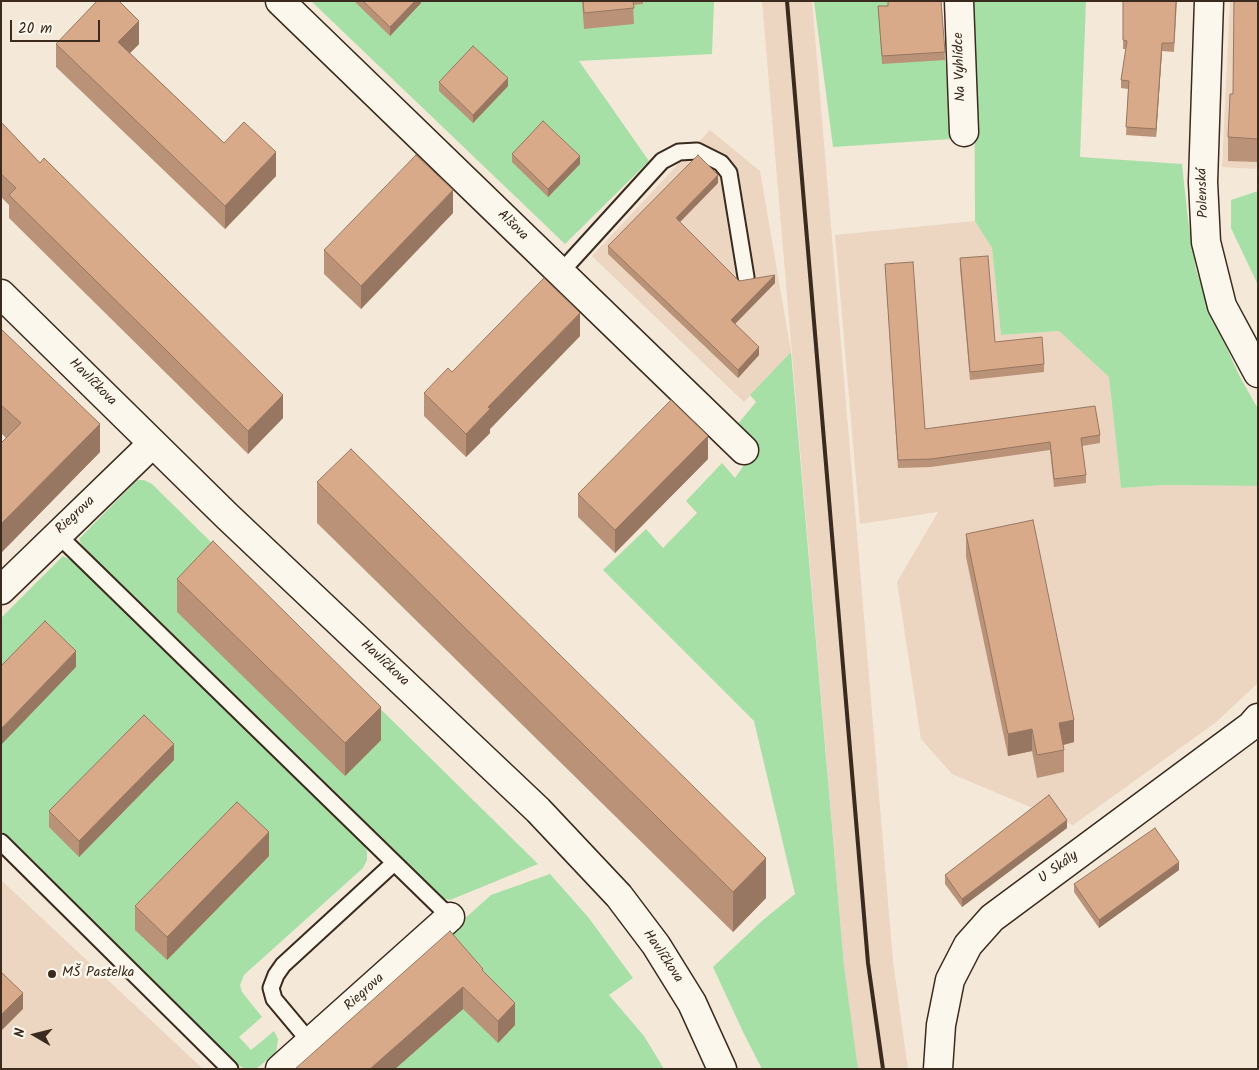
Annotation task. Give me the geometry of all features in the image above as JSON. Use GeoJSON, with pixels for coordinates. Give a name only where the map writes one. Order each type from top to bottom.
{"type":"FeatureCollection","features":[{"type":"Feature","properties":{"kind":"street","name":"Alšova"},"geometry":{"type":"LineString","coordinates":[[280,1],[744,450]]}},
{"type":"Feature","properties":{"kind":"street","name":"Na Vyhlídce"},"geometry":{"type":"LineString","coordinates":[[959,1],[964,132]]}},
{"type":"Feature","properties":{"kind":"street","name":"Polenská"},"geometry":{"type":"LineString","coordinates":[[1209,1],[1203,182],[1206,242],[1222,306],[1258,373]]}},
{"type":"Feature","properties":{"kind":"street","name":"Havlíčkova"},"geometry":{"type":"LineString","coordinates":[[1,294],[152,444],[538,810],[619,896],[656,945],[692,1003],[722,1069]]}},
{"type":"Feature","properties":{"kind":"street","name":"Riegrova"},"geometry":{"type":"LineString","coordinates":[[1,590],[152,444]]}},
{"type":"Feature","properties":{"kind":"street","name":"U Skály"},"geometry":{"type":"LineString","coordinates":[[938,1069],[941,1025],[950,980],[968,945],[992,918],[1251,726],[1258,718]]}},
{"type":"Feature","properties":{"kind":"street","name":"Riegrova"},"geometry":{"type":"LineString","coordinates":[[280,1069],[450,917]]}},
{"type":"Feature","properties":{"kind":"lane"},"geometry":{"type":"LineString","coordinates":[[560,273],[662,161],[678,152],[697,152],[721,163],[729,173],[746,277]]}},
{"type":"Feature","properties":{"kind":"lane"},"geometry":{"type":"LineString","coordinates":[[57,534],[450,917]]}},
{"type":"Feature","properties":{"kind":"lane"},"geometry":{"type":"LineString","coordinates":[[1,842],[230,1069]]}},
{"type":"Feature","properties":{"kind":"lane"},"geometry":{"type":"LineString","coordinates":[[310,1042],[274,999],[271,988],[276,975],[283,965],[394,863]]}},
{"type":"Feature","properties":{"kind":"shaded area"},"geometry":{"type":"Polygon","coordinates":[[[762,1],[812,1],[893,961],[908,1069],[858,1069],[857,1065],[844,966],[762,1]]]}},
{"type":"Feature","properties":{"kind":"shaded area"},"geometry":{"type":"Polygon","coordinates":[[[1230,1],[1258,1],[1258,169],[1222,167],[1230,1]]]}},
{"type":"Feature","properties":{"kind":"shaded area"},"geometry":{"type":"Polygon","coordinates":[[[710,130],[760,171],[791,352],[744,402],[592,256],[710,130]]]}},
{"type":"Feature","properties":{"kind":"shaded area"},"geometry":{"type":"Polygon","coordinates":[[[975,221],[992,248],[1001,335],[1059,331],[1109,377],[1121,488],[1164,485],[1258,486],[1258,683],[1215,723],[1073,825],[952,774],[921,739],[897,582],[938,512],[860,524],[835,235],[975,221]]]}},
{"type":"Feature","properties":{"kind":"shaded area","name":"MŠ Pastelka"},"geometry":{"type":"Polygon","coordinates":[[[1,880],[203,1069],[1,1069],[1,880]]]}},
{"type":"Feature","properties":{"kind":"green space"},"geometry":{"type":"Polygon","coordinates":[[[311,1],[714,1],[712,54],[579,61],[649,161],[565,244],[311,1]]]}},
{"type":"Feature","properties":{"kind":"green space"},"geometry":{"type":"Polygon","coordinates":[[[814,1],[941,1],[951,139],[833,147],[814,1]]]}},
{"type":"Feature","properties":{"kind":"green space"},"geometry":{"type":"Polygon","coordinates":[[[974,1],[1086,1],[1080,157],[1182,164],[1196,270],[1212,316],[1239,375],[1258,409],[1258,486],[1164,485],[1121,488],[1109,377],[1059,331],[1001,335],[992,248],[975,221],[974,1]]]}},
{"type":"Feature","properties":{"kind":"green space"},"geometry":{"type":"Polygon","coordinates":[[[1258,191],[1258,285],[1231,228],[1231,200],[1258,191]]]}},
{"type":"Feature","properties":{"kind":"green space"},"geometry":{"type":"Polygon","coordinates":[[[791,352],[844,966],[858,1069],[762,1069],[744,1034],[713,967],[763,920],[795,894],[754,721],[603,570],[646,529],[663,548],[697,513],[686,501],[722,463],[735,478],[757,446],[737,425],[756,402],[750,395],[791,352]]]}},
{"type":"Feature","properties":{"kind":"green space"},"geometry":{"type":"Polygon","coordinates":[[[137,480],[144,480],[152,484],[538,864],[450,900],[441,898],[82,546],[79,539],[137,480]]]}},
{"type":"Feature","properties":{"kind":"green space"},"geometry":{"type":"Polygon","coordinates":[[[63,556],[76,563],[363,843],[367,851],[367,860],[363,868],[244,975],[240,985],[242,992],[262,1017],[239,1037],[251,1050],[274,1031],[278,1039],[276,1053],[257,1068],[245,1069],[235,1063],[1,834],[1,618],[63,556]]]}},
{"type":"Feature","properties":{"kind":"green space"},"geometry":{"type":"Polygon","coordinates":[[[550,874],[588,917],[633,978],[609,995],[644,1036],[664,1069],[297,1069],[491,895],[550,874]]]}},
{"type":"Feature","properties":{"kind":"building"},"geometry":{"type":"Polygon","coordinates":[[[97,1],[119,1],[139,21],[118,42],[224,143],[244,122],[276,152],[225,206],[56,44],[97,1]]]}},
{"type":"Feature","properties":{"kind":"building"},"geometry":{"type":"Polygon","coordinates":[[[363,1],[415,1],[390,27],[363,1]]]}},
{"type":"Feature","properties":{"kind":"building"},"geometry":{"type":"Polygon","coordinates":[[[583,1],[633,1],[634,8],[584,13],[583,1]]]}},
{"type":"Feature","properties":{"kind":"building"},"geometry":{"type":"Polygon","coordinates":[[[888,1],[941,1],[945,52],[882,56],[878,6],[888,6],[888,1]]]}},
{"type":"Feature","properties":{"kind":"building"},"geometry":{"type":"Polygon","coordinates":[[[1123,1],[1176,1],[1174,43],[1162,43],[1156,129],[1126,127],[1129,81],[1121,80],[1127,41],[1123,40],[1123,1]]]}},
{"type":"Feature","properties":{"kind":"building"},"geometry":{"type":"Polygon","coordinates":[[[1234,1],[1258,1],[1258,139],[1228,137],[1230,94],[1233,94],[1234,1]]]}},
{"type":"Feature","properties":{"kind":"building"},"geometry":{"type":"Polygon","coordinates":[[[473,46],[508,78],[473,115],[439,82],[473,46]]]}},
{"type":"Feature","properties":{"kind":"building"},"geometry":{"type":"Polygon","coordinates":[[[543,121],[580,156],[548,189],[512,154],[543,121]]]}},
{"type":"Feature","properties":{"kind":"building"},"geometry":{"type":"Polygon","coordinates":[[[1,122],[40,163],[44,158],[283,395],[248,431],[9,195],[16,188],[1,174],[1,122]]]}},
{"type":"Feature","properties":{"kind":"building"},"geometry":{"type":"Polygon","coordinates":[[[416,155],[453,190],[361,286],[324,250],[416,155]]]}},
{"type":"Feature","properties":{"kind":"building"},"geometry":{"type":"Polygon","coordinates":[[[698,155],[718,175],[676,218],[739,281],[775,275],[731,320],[759,347],[738,370],[608,246],[698,155]]]}},
{"type":"Feature","properties":{"kind":"building"},"geometry":{"type":"Polygon","coordinates":[[[988,256],[995,342],[1042,337],[1044,364],[970,372],[960,258],[988,256]]]}},
{"type":"Feature","properties":{"kind":"building"},"geometry":{"type":"Polygon","coordinates":[[[913,262],[925,429],[1095,406],[1100,435],[1081,438],[1086,475],[1054,479],[1050,442],[931,459],[898,460],[885,264],[913,262]]]}},
{"type":"Feature","properties":{"kind":"building"},"geometry":{"type":"Polygon","coordinates":[[[544,278],[580,313],[488,407],[490,409],[466,434],[424,393],[448,368],[452,372],[544,278]]]}},
{"type":"Feature","properties":{"kind":"building"},"geometry":{"type":"Polygon","coordinates":[[[1,329],[100,424],[1,524],[1,443],[21,423],[1,405],[1,329]]]}},
{"type":"Feature","properties":{"kind":"building"},"geometry":{"type":"Polygon","coordinates":[[[671,400],[708,436],[615,530],[578,494],[671,400]]]}},
{"type":"Feature","properties":{"kind":"building"},"geometry":{"type":"Polygon","coordinates":[[[351,449],[766,858],[733,892],[317,482],[351,449]]]}},
{"type":"Feature","properties":{"kind":"building"},"geometry":{"type":"Polygon","coordinates":[[[1033,520],[1074,720],[1059,723],[1064,750],[1037,755],[1032,729],[1008,734],[966,534],[1033,520]]]}},
{"type":"Feature","properties":{"kind":"building"},"geometry":{"type":"Polygon","coordinates":[[[213,541],[381,707],[345,743],[177,579],[213,541]]]}},
{"type":"Feature","properties":{"kind":"building"},"geometry":{"type":"Polygon","coordinates":[[[45,621],[76,651],[1,729],[1,666],[45,621]]]}},
{"type":"Feature","properties":{"kind":"building"},"geometry":{"type":"Polygon","coordinates":[[[144,715],[174,744],[79,841],[49,811],[144,715]]]}},
{"type":"Feature","properties":{"kind":"building"},"geometry":{"type":"Polygon","coordinates":[[[1049,795],[1067,820],[962,899],[945,875],[1049,795]]]}},
{"type":"Feature","properties":{"kind":"building"},"geometry":{"type":"Polygon","coordinates":[[[237,802],[269,832],[167,937],[135,906],[237,802]]]}},
{"type":"Feature","properties":{"kind":"building"},"geometry":{"type":"Polygon","coordinates":[[[1155,828],[1179,862],[1099,920],[1074,884],[1155,828]]]}},
{"type":"Feature","properties":{"kind":"building"},"geometry":{"type":"Polygon","coordinates":[[[450,931],[482,970],[515,1003],[498,1021],[463,987],[370,1069],[295,1069],[450,931]]]}},
{"type":"Feature","properties":{"kind":"building"},"geometry":{"type":"Polygon","coordinates":[[[1,972],[23,993],[1,1015],[1,972]]]}},
{"type":"Feature","properties":{"kind":"railway"},"geometry":{"type":"LineString","coordinates":[[787,1],[868,963],[883,1069]]}},
{"type":"Feature","properties":{"kind":"place","name":"MŠ Pastelka"},"geometry":{"type":"Point","coordinates":[52,974]}}]}
